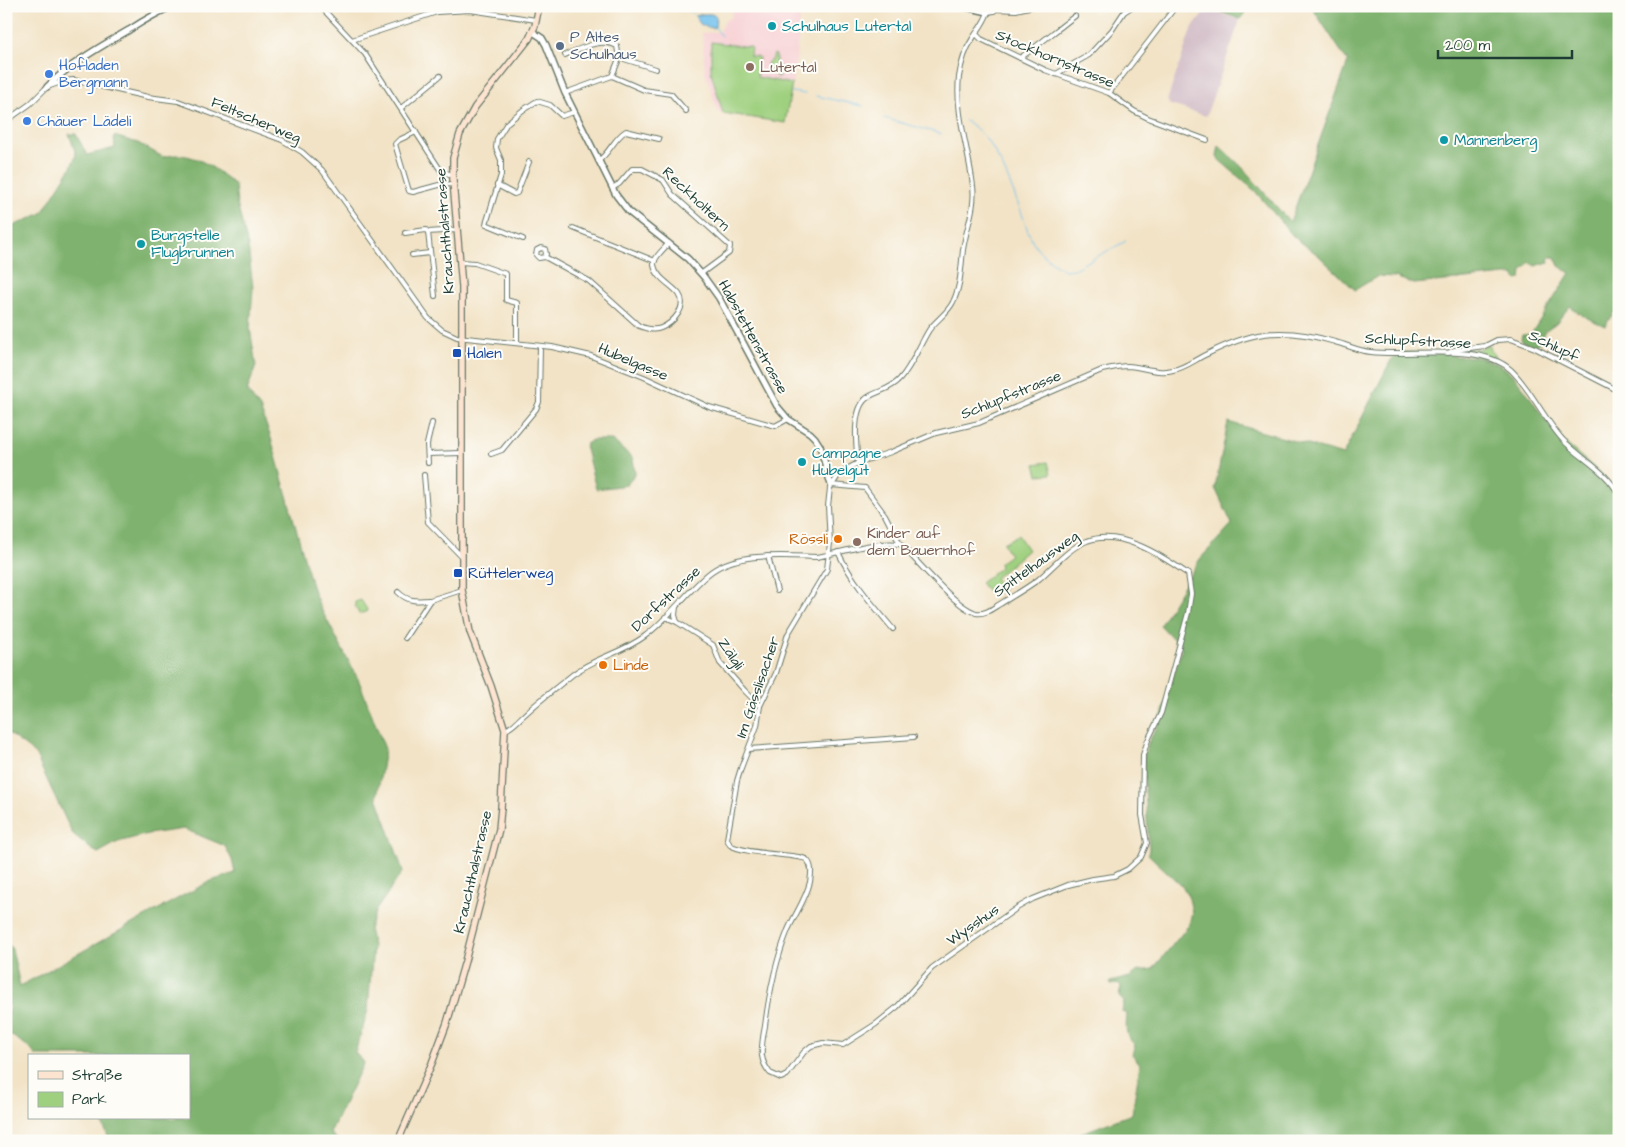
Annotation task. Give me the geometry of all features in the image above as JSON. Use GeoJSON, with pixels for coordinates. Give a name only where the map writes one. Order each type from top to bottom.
{"type":"FeatureCollection","features":[{"type":"Feature","properties":{"kind":"main road","name":"Krauchthalstrasse"},"geometry":{"type":"LineString","coordinates":[[398,1141],[440,1043],[465,962],[499,829],[501,808],[504,730],[491,686],[470,632],[462,590],[462,297],[452,175],[455,150],[464,125],[475,107],[521,51],[533,32],[539,6]]}},
{"type":"Feature","properties":{"kind":"street"},"geometry":{"type":"LineString","coordinates":[[6,122],[30,104],[59,75],[80,59],[173,6]]}},
{"type":"Feature","properties":{"kind":"street"},"geometry":{"type":"LineString","coordinates":[[320,6],[365,54],[441,170],[452,175]]}},
{"type":"Feature","properties":{"kind":"street"},"geometry":{"type":"LineString","coordinates":[[961,6],[988,12],[997,8],[1016,10],[1034,6]]}},
{"type":"Feature","properties":{"kind":"street"},"geometry":{"type":"LineString","coordinates":[[1056,74],[1088,56],[1112,30],[1124,12],[1133,6]]}},
{"type":"Feature","properties":{"kind":"street"},"geometry":{"type":"LineString","coordinates":[[1109,93],[1176,6]]}},
{"type":"Feature","properties":{"kind":"street"},"geometry":{"type":"LineString","coordinates":[[352,40],[437,12],[470,10],[536,20]]}},
{"type":"Feature","properties":{"kind":"street"},"geometry":{"type":"LineString","coordinates":[[858,462],[856,441],[860,405],[866,398],[890,388],[901,378],[929,330],[953,303],[959,285],[964,247],[973,206],[973,187],[961,117],[958,81],[963,58],[988,12]]}},
{"type":"Feature","properties":{"kind":"street"},"geometry":{"type":"LineString","coordinates":[[1020,58],[1075,16]]}},
{"type":"Feature","properties":{"kind":"street","name":"Habstettenstrasse"},"geometry":{"type":"LineString","coordinates":[[533,32],[542,38],[546,45],[565,93],[612,188],[630,212],[688,259],[702,273],[719,298],[774,402],[788,419],[810,433],[816,440],[831,485]]}},
{"type":"Feature","properties":{"kind":"street","name":"Stockhornstrasse"},"geometry":{"type":"LineString","coordinates":[[976,34],[982,39],[1020,58],[1056,74],[1109,93],[1144,116],[1207,140]]}},
{"type":"Feature","properties":{"kind":"street"},"geometry":{"type":"LineString","coordinates":[[565,55],[588,45],[613,44],[617,46],[619,58],[612,76]]}},
{"type":"Feature","properties":{"kind":"street"},"geometry":{"type":"LineString","coordinates":[[619,58],[656,70]]}},
{"type":"Feature","properties":{"kind":"street"},"geometry":{"type":"LineString","coordinates":[[401,108],[440,76]]}},
{"type":"Feature","properties":{"kind":"street"},"geometry":{"type":"LineString","coordinates":[[565,93],[612,76],[644,90],[671,94],[686,111]]}},
{"type":"Feature","properties":{"kind":"street","name":"Feltscherweg"},"geometry":{"type":"LineString","coordinates":[[47,87],[64,81],[81,81],[178,101],[292,145],[313,161],[326,176],[428,318],[442,330],[457,337],[462,337]]}},
{"type":"Feature","properties":{"kind":"street"},"geometry":{"type":"LineString","coordinates":[[523,238],[486,224],[501,174],[501,160],[496,148],[496,139],[507,123],[537,101],[550,105],[562,116],[574,112]]}},
{"type":"Feature","properties":{"kind":"street"},"geometry":{"type":"LineString","coordinates":[[598,161],[605,156],[620,135],[626,131],[659,139]]}},
{"type":"Feature","properties":{"kind":"street"},"geometry":{"type":"LineString","coordinates":[[416,132],[395,144],[409,190],[413,192],[438,185],[453,184]]}},
{"type":"Feature","properties":{"kind":"street"},"geometry":{"type":"LineString","coordinates":[[498,185],[514,194],[517,193],[529,162]]}},
{"type":"Feature","properties":{"kind":"street","name":"Reckholtern"},"geometry":{"type":"LineString","coordinates":[[612,188],[619,184],[632,169],[642,169],[663,180],[672,194],[730,246],[729,253],[702,273]]}},
{"type":"Feature","properties":{"kind":"street"},"geometry":{"type":"LineString","coordinates":[[573,228],[654,261]]}},
{"type":"Feature","properties":{"kind":"street"},"geometry":{"type":"LineString","coordinates":[[405,233],[426,230],[428,232],[457,230]]}},
{"type":"Feature","properties":{"kind":"street"},"geometry":{"type":"LineString","coordinates":[[428,232],[435,296]]}},
{"type":"Feature","properties":{"kind":"street"},"geometry":{"type":"LineString","coordinates":[[545,257],[589,281],[639,326],[650,330],[661,328],[672,321],[680,310],[682,302],[680,295],[660,276],[654,267],[654,261],[669,243]]}},
{"type":"Feature","properties":{"kind":"street"},"geometry":{"type":"LineString","coordinates":[[412,255],[430,253]]}},
{"type":"Feature","properties":{"kind":"street"},"geometry":{"type":"LineString","coordinates":[[460,262],[475,263],[506,274],[506,300],[517,303],[518,343]]}},
{"type":"Feature","properties":{"kind":"street","name":"Schlupfstrasse"},"geometry":{"type":"LineString","coordinates":[[831,485],[858,462],[891,452],[936,433],[979,423],[1102,370],[1112,367],[1129,366],[1157,370],[1174,370],[1221,347],[1250,337],[1283,333],[1314,337],[1371,352],[1466,354],[1485,357],[1502,364],[1511,371],[1555,431],[1604,474],[1619,495]]}},
{"type":"Feature","properties":{"kind":"street","name":"Hubelgasse"},"geometry":{"type":"LineString","coordinates":[[462,337],[540,346],[583,354],[644,377],[696,402],[721,411],[775,426],[788,419]]}},
{"type":"Feature","properties":{"kind":"street","name":"Schlupf"},"geometry":{"type":"LineString","coordinates":[[1448,354],[1454,350],[1485,346],[1497,340],[1511,339],[1535,348],[1619,391]]}},
{"type":"Feature","properties":{"kind":"street"},"geometry":{"type":"LineString","coordinates":[[491,454],[502,450],[536,409],[539,402],[540,346]]}},
{"type":"Feature","properties":{"kind":"street"},"geometry":{"type":"LineString","coordinates":[[428,464],[428,436],[432,423]]}},
{"type":"Feature","properties":{"kind":"street"},"geometry":{"type":"LineString","coordinates":[[428,454],[461,453]]}},
{"type":"Feature","properties":{"kind":"street"},"geometry":{"type":"LineString","coordinates":[[424,475],[428,522],[461,556]]}},
{"type":"Feature","properties":{"kind":"street"},"geometry":{"type":"LineString","coordinates":[[831,485],[865,488],[885,515],[900,544],[874,546],[829,554],[828,506],[831,485]]}},
{"type":"Feature","properties":{"kind":"street","name":"Spittelhausweg"},"geometry":{"type":"LineString","coordinates":[[900,544],[947,591],[969,609],[978,613],[990,610],[1037,580],[1083,542],[1098,538],[1114,538],[1130,542],[1160,556],[1188,574],[1191,594],[1188,613],[1161,713],[1148,740],[1143,756],[1142,815],[1147,840],[1144,853]]}},
{"type":"Feature","properties":{"kind":"street"},"geometry":{"type":"LineString","coordinates":[[838,552],[858,587],[892,629]]}},
{"type":"Feature","properties":{"kind":"street","name":"Dorfstrasse"},"geometry":{"type":"LineString","coordinates":[[504,730],[514,726],[582,668],[636,643],[676,607],[706,576],[717,568],[743,559],[768,556],[817,557],[829,554]]}},
{"type":"Feature","properties":{"kind":"street","name":"Im Gässlisacher"},"geometry":{"type":"LineString","coordinates":[[728,844],[726,838],[740,768],[758,722],[760,706],[776,673],[786,639],[827,569],[829,554]]}},
{"type":"Feature","properties":{"kind":"street"},"geometry":{"type":"LineString","coordinates":[[768,556],[777,591]]}},
{"type":"Feature","properties":{"kind":"street"},"geometry":{"type":"LineString","coordinates":[[398,592],[404,598],[413,601],[430,600],[462,590]]}},
{"type":"Feature","properties":{"kind":"street"},"geometry":{"type":"LineString","coordinates":[[405,638],[430,600]]}},
{"type":"Feature","properties":{"kind":"street"},"geometry":{"type":"LineString","coordinates":[[676,607],[675,615],[677,622]]}},
{"type":"Feature","properties":{"kind":"street","name":"Zälgli"},"geometry":{"type":"LineString","coordinates":[[665,617],[677,622],[713,645],[716,656],[725,668],[760,706]]}},
{"type":"Feature","properties":{"kind":"street","name":"Im Gässlisacher"},"geometry":{"type":"LineString","coordinates":[[749,749],[914,737]]}},
{"type":"Feature","properties":{"kind":"street","name":"Wysshus"},"geometry":{"type":"LineString","coordinates":[[728,844],[734,848],[758,853],[803,857],[811,867],[808,887],[788,931],[772,985],[763,1041],[762,1057],[766,1067],[772,1075],[779,1078],[789,1072],[809,1048],[819,1044],[843,1045],[876,1024],[932,968],[1017,908],[1033,899],[1068,885],[1093,878],[1117,875],[1134,864],[1144,853]]}},
{"type":"Feature","properties":{"kind":"shaded area","name":"Lutertal"},"geometry":{"type":"Polygon","coordinates":[[[734,6],[801,6],[796,62],[785,123],[718,112],[705,72],[702,33],[719,32],[725,21],[731,17],[734,6]]]}},
{"type":"Feature","properties":{"kind":"shaded area"},"geometry":{"type":"Polygon","coordinates":[[[1207,9],[1240,20],[1206,116],[1168,104],[1169,102],[1167,101],[1191,30],[1207,9]]]}},
{"type":"Feature","properties":{"kind":"green space"},"geometry":{"type":"Polygon","coordinates":[[[1215,6],[1250,6],[1240,19],[1215,10],[1215,6]]]}},
{"type":"Feature","properties":{"kind":"green space"},"geometry":{"type":"Polygon","coordinates":[[[1311,6],[1617,6],[1619,11],[1619,305],[1605,326],[1582,315],[1570,306],[1556,323],[1546,330],[1535,347],[1523,342],[1521,339],[1522,335],[1531,334],[1570,273],[1559,266],[1555,257],[1550,257],[1549,262],[1535,266],[1530,262],[1522,271],[1521,279],[1517,280],[1514,275],[1506,275],[1414,284],[1395,277],[1378,276],[1355,290],[1318,255],[1294,237],[1255,191],[1218,159],[1219,146],[1241,166],[1290,222],[1348,62],[1311,6]]]}},
{"type":"Feature","properties":{"kind":"green space"},"geometry":{"type":"Polygon","coordinates":[[[711,42],[751,47],[750,56],[759,57],[757,77],[792,84],[785,123],[723,113],[711,72],[711,42]]]}},
{"type":"Feature","properties":{"kind":"green space"},"geometry":{"type":"Polygon","coordinates":[[[774,54],[776,55],[776,64],[779,66],[777,70],[779,77],[776,77],[767,63],[774,54]]]}},
{"type":"Feature","properties":{"kind":"green space"},"geometry":{"type":"Polygon","coordinates":[[[69,134],[76,134],[87,155],[115,148],[114,136],[138,143],[163,157],[183,155],[202,161],[235,185],[237,204],[248,246],[253,288],[250,328],[256,366],[247,391],[260,408],[271,438],[319,605],[359,681],[385,749],[377,797],[403,871],[376,910],[369,929],[373,946],[368,1010],[355,1053],[364,1062],[330,1133],[339,1141],[110,1141],[101,1120],[190,1120],[190,1054],[34,1054],[29,1047],[6,1032],[6,1020],[9,1015],[8,987],[6,984],[6,942],[12,949],[20,986],[184,895],[211,881],[235,873],[232,860],[225,846],[184,829],[148,834],[118,842],[98,853],[91,849],[72,833],[36,756],[9,734],[6,735],[6,238],[11,227],[42,213],[71,167],[76,154],[69,134]]]}},
{"type":"Feature","properties":{"kind":"green space"},"geometry":{"type":"Polygon","coordinates":[[[1490,345],[1491,351],[1499,362],[1457,351],[1479,349],[1490,345]]]}},
{"type":"Feature","properties":{"kind":"green space"},"geometry":{"type":"Polygon","coordinates":[[[1403,352],[1448,353],[1455,356],[1486,360],[1503,367],[1523,387],[1553,430],[1606,479],[1619,499],[1619,1141],[1060,1141],[1132,1114],[1140,1064],[1132,1054],[1135,1045],[1126,1031],[1127,1014],[1122,1012],[1124,1002],[1119,997],[1121,986],[1118,983],[1111,985],[1110,982],[1130,977],[1138,971],[1153,969],[1189,925],[1192,912],[1189,898],[1183,887],[1148,854],[1144,756],[1162,715],[1182,648],[1160,625],[1200,559],[1232,524],[1215,488],[1228,422],[1343,455],[1391,360],[1403,352]]]}},
{"type":"Feature","properties":{"kind":"green space"},"geometry":{"type":"Polygon","coordinates":[[[592,440],[612,440],[633,458],[635,473],[627,485],[596,489],[585,445],[592,440]]]}},
{"type":"Feature","properties":{"kind":"green space"},"geometry":{"type":"Polygon","coordinates":[[[1048,462],[1051,474],[1038,475],[1035,464],[1048,462]]]}},
{"type":"Feature","properties":{"kind":"green space"},"geometry":{"type":"Polygon","coordinates":[[[1018,535],[1028,550],[995,578],[1004,590],[999,593],[995,588],[988,591],[980,583],[1000,568],[999,563],[1010,555],[1003,543],[1018,535]]]}},
{"type":"Feature","properties":{"kind":"green space"},"geometry":{"type":"Polygon","coordinates":[[[361,600],[368,611],[359,614],[355,602],[361,600]]]}},
{"type":"Feature","properties":{"kind":"water"},"geometry":{"type":"Polygon","coordinates":[[[703,14],[716,16],[715,27],[701,25],[695,16],[703,14]]]}},
{"type":"Feature","properties":{"kind":"waterway"},"geometry":{"type":"LineString","coordinates":[[684,6],[695,16]]}},
{"type":"Feature","properties":{"kind":"waterway"},"geometry":{"type":"LineString","coordinates":[[715,27],[721,36]]}},
{"type":"Feature","properties":{"kind":"waterway"},"geometry":{"type":"LineString","coordinates":[[792,92],[805,94]]}},
{"type":"Feature","properties":{"kind":"waterway"},"geometry":{"type":"LineString","coordinates":[[816,96],[863,106]]}},
{"type":"Feature","properties":{"kind":"waterway"},"geometry":{"type":"LineString","coordinates":[[884,118],[941,134]]}},
{"type":"Feature","properties":{"kind":"waterway"},"geometry":{"type":"LineString","coordinates":[[965,121],[976,128],[993,149],[1007,176],[1028,232],[1038,249],[1051,261],[1065,270],[1074,269],[1126,241]]}},
{"type":"Feature","properties":{"kind":"place","name":"Schulhaus Lutertal"},"geometry":{"type":"Point","coordinates":[772,26]}},
{"type":"Feature","properties":{"kind":"place","name":"P Altes Schulhaus"},"geometry":{"type":"Point","coordinates":[560,46]}},
{"type":"Feature","properties":{"kind":"place","name":"Lutertal"},"geometry":{"type":"Point","coordinates":[750,67]}},
{"type":"Feature","properties":{"kind":"place","name":"Hofladen Bergmann"},"geometry":{"type":"Point","coordinates":[49,74]}},
{"type":"Feature","properties":{"kind":"place","name":"Chäuer Lädeli"},"geometry":{"type":"Point","coordinates":[27,121]}},
{"type":"Feature","properties":{"kind":"place","name":"Mannenberg"},"geometry":{"type":"Point","coordinates":[1444,140]}},
{"type":"Feature","properties":{"kind":"place","name":"Burgstelle Flugbrunnen"},"geometry":{"type":"Point","coordinates":[141,244]}},
{"type":"Feature","properties":{"kind":"place","name":"Halen"},"geometry":{"type":"Point","coordinates":[457,353]}},
{"type":"Feature","properties":{"kind":"place","name":"Campagne Hubelgut"},"geometry":{"type":"Point","coordinates":[802,462]}},
{"type":"Feature","properties":{"kind":"place","name":"Rössli"},"geometry":{"type":"Point","coordinates":[838,539]}},
{"type":"Feature","properties":{"kind":"place","name":"Kinder auf dem Bauernhof"},"geometry":{"type":"Point","coordinates":[857,542]}},
{"type":"Feature","properties":{"kind":"place","name":"Rüttelerweg"},"geometry":{"type":"Point","coordinates":[458,573]}},
{"type":"Feature","properties":{"kind":"place","name":"Linde"},"geometry":{"type":"Point","coordinates":[603,665]}}]}
